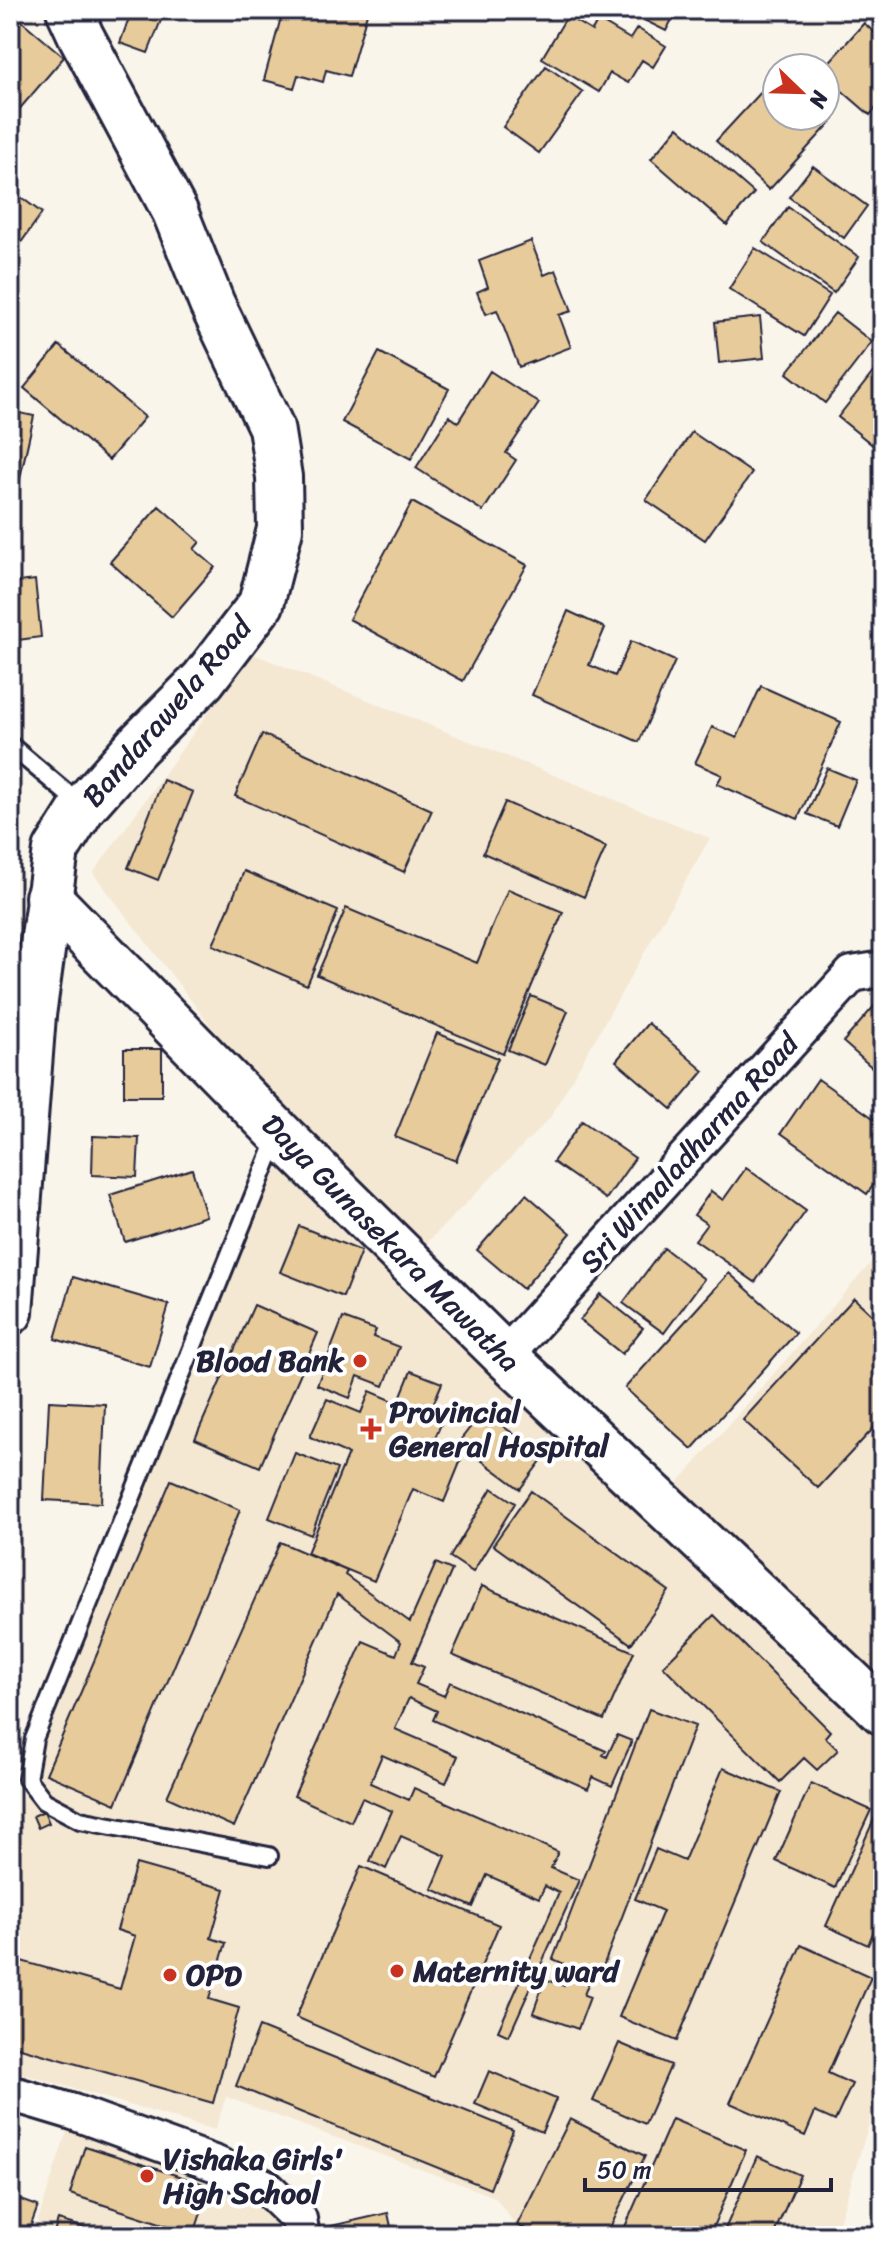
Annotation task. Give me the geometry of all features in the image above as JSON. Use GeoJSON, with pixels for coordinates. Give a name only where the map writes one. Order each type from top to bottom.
{"type":"FeatureCollection","features":[{"type":"Feature","properties":{"kind":"main road","name":"Bandarawela Road"},"geometry":{"type":"LineString","coordinates":[[10,1312],[33,1015],[56,850],[83,807],[137,746],[203,680],[261,604],[280,529],[279,477],[271,427],[212,304],[175,212],[69,10]]}},
{"type":"Feature","properties":{"kind":"main road","name":"Daya Gunasekara Mawatha"},"geometry":{"type":"LineString","coordinates":[[48,897],[279,1133],[505,1356],[883,1712]]}},
{"type":"Feature","properties":{"kind":"street","name":"Sri Wimaladharma Road"},"geometry":{"type":"LineString","coordinates":[[505,1356],[852,974],[883,969]]}},
{"type":"Feature","properties":{"kind":"street"},"geometry":{"type":"LineString","coordinates":[[10,2093],[73,2112],[216,2164],[267,2188],[299,2219],[302,2236]]}},
{"type":"Feature","properties":{"kind":"lane"},"geometry":{"type":"LineString","coordinates":[[10,745],[83,807]]}},
{"type":"Feature","properties":{"kind":"lane"},"geometry":{"type":"LineString","coordinates":[[269,1856],[80,1820],[44,1801],[27,1779],[34,1739],[279,1133]]}},
{"type":"Feature","properties":{"kind":"shaded area","name":"Provincial General Hospital"},"geometry":{"type":"Polygon","coordinates":[[[251,653],[710,838],[550,1118],[409,1261],[661,1502],[883,1249],[883,1940],[876,1957],[883,1962],[883,2078],[835,2236],[523,2236],[495,2197],[226,2097],[215,2130],[10,2070],[10,1847],[27,1779],[279,1133],[267,1099],[93,873],[251,653]]]}},
{"type":"Feature","properties":{"kind":"shaded area","name":"Vishaka Girls' High School"},"geometry":{"type":"Polygon","coordinates":[[[73,2112],[216,2164],[302,2236],[33,2236],[73,2112]]]}},
{"type":"Feature","properties":{"kind":"building"},"geometry":{"type":"Polygon","coordinates":[[[132,10],[165,10],[148,53],[120,43],[132,10]]]}},
{"type":"Feature","properties":{"kind":"building"},"geometry":{"type":"Polygon","coordinates":[[[283,10],[368,10],[349,76],[326,70],[323,82],[298,75],[294,88],[264,80],[283,10]]]}},
{"type":"Feature","properties":{"kind":"building"},"geometry":{"type":"Polygon","coordinates":[[[644,10],[677,10],[666,31],[640,18],[644,10]]]}},
{"type":"Feature","properties":{"kind":"building"},"geometry":{"type":"Polygon","coordinates":[[[10,11],[64,57],[11,119],[10,117],[10,11]]]}},
{"type":"Feature","properties":{"kind":"building"},"geometry":{"type":"Polygon","coordinates":[[[567,16],[592,31],[598,20],[630,39],[637,28],[666,46],[653,67],[642,60],[628,83],[610,73],[599,92],[542,58],[567,16]]]}},
{"type":"Feature","properties":{"kind":"building"},"geometry":{"type":"Polygon","coordinates":[[[864,23],[877,35],[883,28],[883,100],[870,115],[841,90],[841,52],[838,52],[864,23]]]}},
{"type":"Feature","properties":{"kind":"building"},"geometry":{"type":"Polygon","coordinates":[[[546,66],[583,92],[539,153],[503,127],[546,66]]]}},
{"type":"Feature","properties":{"kind":"building"},"geometry":{"type":"Polygon","coordinates":[[[761,92],[761,132],[822,132],[769,190],[716,141],[761,92]]]}},
{"type":"Feature","properties":{"kind":"building"},"geometry":{"type":"Polygon","coordinates":[[[678,127],[754,193],[727,225],[651,159],[678,127]]]}},
{"type":"Feature","properties":{"kind":"building"},"geometry":{"type":"Polygon","coordinates":[[[813,166],[867,206],[844,238],[789,197],[813,166]]]}},
{"type":"Feature","properties":{"kind":"building"},"geometry":{"type":"Polygon","coordinates":[[[10,189],[42,213],[10,258],[10,189]]]}},
{"type":"Feature","properties":{"kind":"building"},"geometry":{"type":"Polygon","coordinates":[[[788,207],[859,257],[834,293],[763,242],[788,207]]]}},
{"type":"Feature","properties":{"kind":"building"},"geometry":{"type":"Polygon","coordinates":[[[531,241],[544,275],[556,270],[572,311],[559,315],[571,347],[519,367],[497,310],[486,314],[477,292],[488,287],[479,261],[531,241]]]}},
{"type":"Feature","properties":{"kind":"building"},"geometry":{"type":"Polygon","coordinates":[[[755,248],[830,295],[804,336],[729,289],[755,248]]]}},
{"type":"Feature","properties":{"kind":"building"},"geometry":{"type":"Polygon","coordinates":[[[835,313],[872,342],[825,403],[787,373],[835,313]]]}},
{"type":"Feature","properties":{"kind":"building"},"geometry":{"type":"Polygon","coordinates":[[[760,317],[764,358],[719,363],[715,322],[760,317]]]}},
{"type":"Feature","properties":{"kind":"building"},"geometry":{"type":"Polygon","coordinates":[[[59,345],[145,417],[109,460],[24,388],[59,345]]]}},
{"type":"Feature","properties":{"kind":"building"},"geometry":{"type":"Polygon","coordinates":[[[379,352],[449,389],[411,459],[342,422],[379,352]]]}},
{"type":"Feature","properties":{"kind":"building"},"geometry":{"type":"Polygon","coordinates":[[[883,360],[883,436],[875,447],[838,417],[883,360]]]}},
{"type":"Feature","properties":{"kind":"building"},"geometry":{"type":"Polygon","coordinates":[[[490,371],[539,403],[506,453],[516,460],[483,511],[416,468],[449,416],[458,422],[490,371]]]}},
{"type":"Feature","properties":{"kind":"building"},"geometry":{"type":"Polygon","coordinates":[[[10,411],[34,416],[18,487],[10,485],[10,411]]]}},
{"type":"Feature","properties":{"kind":"building"},"geometry":{"type":"Polygon","coordinates":[[[692,432],[752,473],[705,540],[646,500],[692,432]]]}},
{"type":"Feature","properties":{"kind":"building"},"geometry":{"type":"Polygon","coordinates":[[[412,502],[527,565],[463,681],[349,619],[412,502]]]}},
{"type":"Feature","properties":{"kind":"building"},"geometry":{"type":"Polygon","coordinates":[[[159,506],[200,542],[194,549],[215,567],[172,617],[110,562],[159,506]]]}},
{"type":"Feature","properties":{"kind":"building"},"geometry":{"type":"Polygon","coordinates":[[[35,580],[41,637],[10,641],[10,583],[35,580]]]}},
{"type":"Feature","properties":{"kind":"building"},"geometry":{"type":"Polygon","coordinates":[[[568,611],[605,628],[589,665],[615,676],[631,641],[675,661],[639,742],[532,695],[568,611]]]}},
{"type":"Feature","properties":{"kind":"building"},"geometry":{"type":"Polygon","coordinates":[[[761,686],[841,722],[798,819],[717,784],[722,775],[695,763],[712,727],[737,738],[761,686]]]}},
{"type":"Feature","properties":{"kind":"building"},"geometry":{"type":"Polygon","coordinates":[[[262,734],[432,810],[404,872],[235,796],[262,734]]]}},
{"type":"Feature","properties":{"kind":"building"},"geometry":{"type":"Polygon","coordinates":[[[827,768],[856,780],[837,826],[807,814],[827,768]]]}},
{"type":"Feature","properties":{"kind":"building"},"geometry":{"type":"Polygon","coordinates":[[[163,780],[193,792],[158,880],[128,868],[163,780]]]}},
{"type":"Feature","properties":{"kind":"building"},"geometry":{"type":"Polygon","coordinates":[[[505,802],[606,847],[584,897],[483,853],[505,802]]]}},
{"type":"Feature","properties":{"kind":"building"},"geometry":{"type":"Polygon","coordinates":[[[244,871],[338,911],[307,985],[213,945],[244,871]]]}},
{"type":"Feature","properties":{"kind":"building"},"geometry":{"type":"Polygon","coordinates":[[[508,889],[563,912],[503,1054],[317,975],[346,908],[477,963],[508,889]]]}},
{"type":"Feature","properties":{"kind":"building"},"geometry":{"type":"Polygon","coordinates":[[[531,996],[568,1011],[545,1065],[508,1050],[531,996]]]}},
{"type":"Feature","properties":{"kind":"building"},"geometry":{"type":"Polygon","coordinates":[[[883,996],[883,1077],[843,1042],[883,996]]]}},
{"type":"Feature","properties":{"kind":"building"},"geometry":{"type":"Polygon","coordinates":[[[648,1023],[704,1071],[672,1109],[616,1061],[648,1023]]]}},
{"type":"Feature","properties":{"kind":"building"},"geometry":{"type":"Polygon","coordinates":[[[437,1033],[498,1058],[456,1161],[395,1137],[437,1033]]]}},
{"type":"Feature","properties":{"kind":"building"},"geometry":{"type":"Polygon","coordinates":[[[124,1049],[162,1049],[162,1096],[124,1096],[124,1049]]]}},
{"type":"Feature","properties":{"kind":"building"},"geometry":{"type":"Polygon","coordinates":[[[818,1079],[883,1125],[883,1171],[867,1194],[781,1133],[818,1079]]]}},
{"type":"Feature","properties":{"kind":"building"},"geometry":{"type":"Polygon","coordinates":[[[582,1121],[635,1158],[606,1199],[553,1162],[582,1121]]]}},
{"type":"Feature","properties":{"kind":"building"},"geometry":{"type":"Polygon","coordinates":[[[93,1136],[139,1138],[137,1177],[92,1175],[93,1136]]]}},
{"type":"Feature","properties":{"kind":"building"},"geometry":{"type":"Polygon","coordinates":[[[746,1168],[806,1211],[755,1282],[695,1240],[707,1224],[694,1215],[711,1191],[723,1200],[746,1168]]]}},
{"type":"Feature","properties":{"kind":"building"},"geometry":{"type":"Polygon","coordinates":[[[192,1169],[206,1216],[125,1242],[110,1195],[192,1169]]]}},
{"type":"Feature","properties":{"kind":"building"},"geometry":{"type":"Polygon","coordinates":[[[526,1194],[571,1233],[523,1289],[477,1250],[526,1194]]]}},
{"type":"Feature","properties":{"kind":"building"},"geometry":{"type":"Polygon","coordinates":[[[299,1226],[361,1251],[343,1297],[280,1272],[299,1226]]]}},
{"type":"Feature","properties":{"kind":"building"},"geometry":{"type":"Polygon","coordinates":[[[664,1248],[704,1279],[664,1333],[623,1303],[664,1248]]]}},
{"type":"Feature","properties":{"kind":"building"},"geometry":{"type":"Polygon","coordinates":[[[729,1273],[796,1333],[692,1449],[625,1388],[729,1273]]]}},
{"type":"Feature","properties":{"kind":"building"},"geometry":{"type":"Polygon","coordinates":[[[73,1277],[169,1305],[150,1367],[55,1339],[73,1277]]]}},
{"type":"Feature","properties":{"kind":"building"},"geometry":{"type":"Polygon","coordinates":[[[600,1294],[643,1328],[622,1354],[580,1320],[600,1294]]]}},
{"type":"Feature","properties":{"kind":"building"},"geometry":{"type":"Polygon","coordinates":[[[854,1298],[883,1325],[883,1418],[818,1488],[743,1420],[854,1298]]]}},
{"type":"Feature","properties":{"kind":"building"},"geometry":{"type":"Polygon","coordinates":[[[254,1305],[318,1333],[260,1467],[195,1439],[254,1305]]]}},
{"type":"Feature","properties":{"kind":"building","name":"Blood Bank"},"geometry":{"type":"Polygon","coordinates":[[[343,1318],[376,1330],[373,1337],[399,1347],[384,1386],[358,1376],[350,1398],[317,1385],[343,1318]]]}},
{"type":"Feature","properties":{"kind":"building"},"geometry":{"type":"Polygon","coordinates":[[[411,1371],[442,1383],[427,1419],[441,1424],[431,1447],[461,1460],[444,1502],[413,1489],[374,1581],[307,1553],[348,1454],[310,1437],[327,1399],[361,1413],[370,1391],[398,1403],[411,1371]]]}},
{"type":"Feature","properties":{"kind":"building"},"geometry":{"type":"Polygon","coordinates":[[[49,1401],[105,1404],[101,1503],[44,1500],[49,1401]]]}},
{"type":"Feature","properties":{"kind":"building"},"geometry":{"type":"Polygon","coordinates":[[[483,1411],[544,1457],[520,1489],[458,1443],[483,1411]]]}},
{"type":"Feature","properties":{"kind":"building"},"geometry":{"type":"Polygon","coordinates":[[[295,1453],[337,1469],[311,1535],[269,1518],[295,1453]]]}},
{"type":"Feature","properties":{"kind":"building"},"geometry":{"type":"Polygon","coordinates":[[[171,1480],[240,1510],[116,1804],[46,1774],[171,1480]]]}},
{"type":"Feature","properties":{"kind":"building"},"geometry":{"type":"Polygon","coordinates":[[[492,1488],[515,1503],[473,1572],[450,1557],[492,1488]]]}},
{"type":"Feature","properties":{"kind":"building"},"geometry":{"type":"Polygon","coordinates":[[[531,1491],[669,1591],[631,1644],[493,1545],[531,1491]]]}},
{"type":"Feature","properties":{"kind":"building"},"geometry":{"type":"Polygon","coordinates":[[[280,1542],[347,1571],[345,1575],[410,1622],[436,1563],[452,1570],[412,1662],[424,1667],[416,1684],[444,1696],[450,1682],[606,1751],[603,1755],[607,1757],[617,1735],[632,1741],[612,1786],[593,1777],[588,1789],[433,1720],[437,1711],[409,1698],[395,1729],[458,1756],[446,1783],[382,1755],[370,1783],[409,1800],[414,1788],[558,1852],[551,1868],[579,1880],[509,2036],[498,2031],[559,1893],[545,1886],[539,1898],[487,1875],[473,1907],[432,1889],[446,1856],[401,1836],[386,1869],[370,1861],[392,1811],[362,1798],[351,1822],[294,1796],[363,1641],[396,1655],[401,1642],[337,1594],[234,1827],[167,1797],[280,1542]]]}},
{"type":"Feature","properties":{"kind":"building"},"geometry":{"type":"Polygon","coordinates":[[[482,1586],[634,1652],[604,1720],[452,1655],[482,1586]]]}},
{"type":"Feature","properties":{"kind":"building"},"geometry":{"type":"Polygon","coordinates":[[[714,1615],[830,1731],[825,1737],[838,1750],[817,1770],[804,1758],[780,1782],[663,1666],[714,1615]]]}},
{"type":"Feature","properties":{"kind":"building"},"geometry":{"type":"Polygon","coordinates":[[[649,1709],[695,1726],[599,1977],[592,1974],[584,1995],[590,1997],[578,2029],[533,2013],[545,1979],[564,1986],[571,1967],[553,1959],[649,1709]]]}},
{"type":"Feature","properties":{"kind":"building"},"geometry":{"type":"Polygon","coordinates":[[[723,1768],[781,1792],[677,2041],[619,2017],[663,1911],[635,1899],[656,1849],[684,1861],[723,1768]]]}},
{"type":"Feature","properties":{"kind":"building"},"geometry":{"type":"Polygon","coordinates":[[[811,1783],[871,1810],[835,1888],[776,1861],[811,1783]]]}},
{"type":"Feature","properties":{"kind":"building"},"geometry":{"type":"Polygon","coordinates":[[[879,1808],[883,1810],[883,1910],[868,1945],[826,1926],[879,1808]]]}},
{"type":"Feature","properties":{"kind":"building"},"geometry":{"type":"Polygon","coordinates":[[[44,1811],[49,1823],[38,1828],[33,1816],[44,1811]]]}},
{"type":"Feature","properties":{"kind":"building","name":"OPD"},"geometry":{"type":"Polygon","coordinates":[[[136,1864],[225,1889],[211,1938],[226,1943],[209,1999],[239,2008],[213,2103],[10,2045],[11,1958],[120,1989],[135,1936],[117,1930],[136,1864]]]}},
{"type":"Feature","properties":{"kind":"building","name":"Maternity ward"},"geometry":{"type":"Polygon","coordinates":[[[361,1866],[499,1925],[434,2077],[296,2017],[361,1866]]]}},
{"type":"Feature","properties":{"kind":"building"},"geometry":{"type":"Polygon","coordinates":[[[801,1945],[871,1977],[828,2073],[852,2084],[835,2121],[815,2112],[805,2136],[730,2103],[801,1945]]]}},
{"type":"Feature","properties":{"kind":"building"},"geometry":{"type":"Polygon","coordinates":[[[259,2027],[513,2130],[490,2189],[236,2086],[259,2027]]]}},
{"type":"Feature","properties":{"kind":"building"},"geometry":{"type":"Polygon","coordinates":[[[619,2043],[671,2065],[645,2124],[593,2101],[619,2043]]]}},
{"type":"Feature","properties":{"kind":"building"},"geometry":{"type":"Polygon","coordinates":[[[489,2071],[556,2099],[542,2132],[475,2104],[489,2071]]]}},
{"type":"Feature","properties":{"kind":"building"},"geometry":{"type":"Polygon","coordinates":[[[570,2119],[645,2156],[606,2236],[540,2236],[517,2225],[570,2119]]]}},
{"type":"Feature","properties":{"kind":"building"},"geometry":{"type":"Polygon","coordinates":[[[672,2119],[746,2150],[709,2236],[621,2236],[672,2119]]]}},
{"type":"Feature","properties":{"kind":"building"},"geometry":{"type":"Polygon","coordinates":[[[85,2146],[210,2186],[194,2234],[70,2194],[85,2146]]]}},
{"type":"Feature","properties":{"kind":"building"},"geometry":{"type":"Polygon","coordinates":[[[757,2156],[800,2175],[773,2236],[722,2236],[757,2156]]]}},
{"type":"Feature","properties":{"kind":"building"},"geometry":{"type":"Polygon","coordinates":[[[10,2196],[38,2206],[27,2236],[10,2236],[10,2196]]]}},
{"type":"Feature","properties":{"kind":"building"},"geometry":{"type":"Polygon","coordinates":[[[388,2213],[393,2236],[319,2236],[318,2229],[388,2213]]]}},
{"type":"Feature","properties":{"kind":"building"},"geometry":{"type":"Polygon","coordinates":[[[58,2220],[92,2230],[91,2236],[53,2236],[58,2220]]]}},
{"type":"Feature","properties":{"kind":"place","name":"Blood Bank"},"geometry":{"type":"Point","coordinates":[360,1361]}},
{"type":"Feature","properties":{"kind":"place","name":"Provincial General Hospital"},"geometry":{"type":"Point","coordinates":[371,1429]}},
{"type":"Feature","properties":{"kind":"place","name":"Maternity ward"},"geometry":{"type":"Point","coordinates":[397,1971]}},
{"type":"Feature","properties":{"kind":"place","name":"OPD"},"geometry":{"type":"Point","coordinates":[170,1975]}},
{"type":"Feature","properties":{"kind":"place","name":"Vishaka Girls' High School"},"geometry":{"type":"Point","coordinates":[147,2176]}}]}
